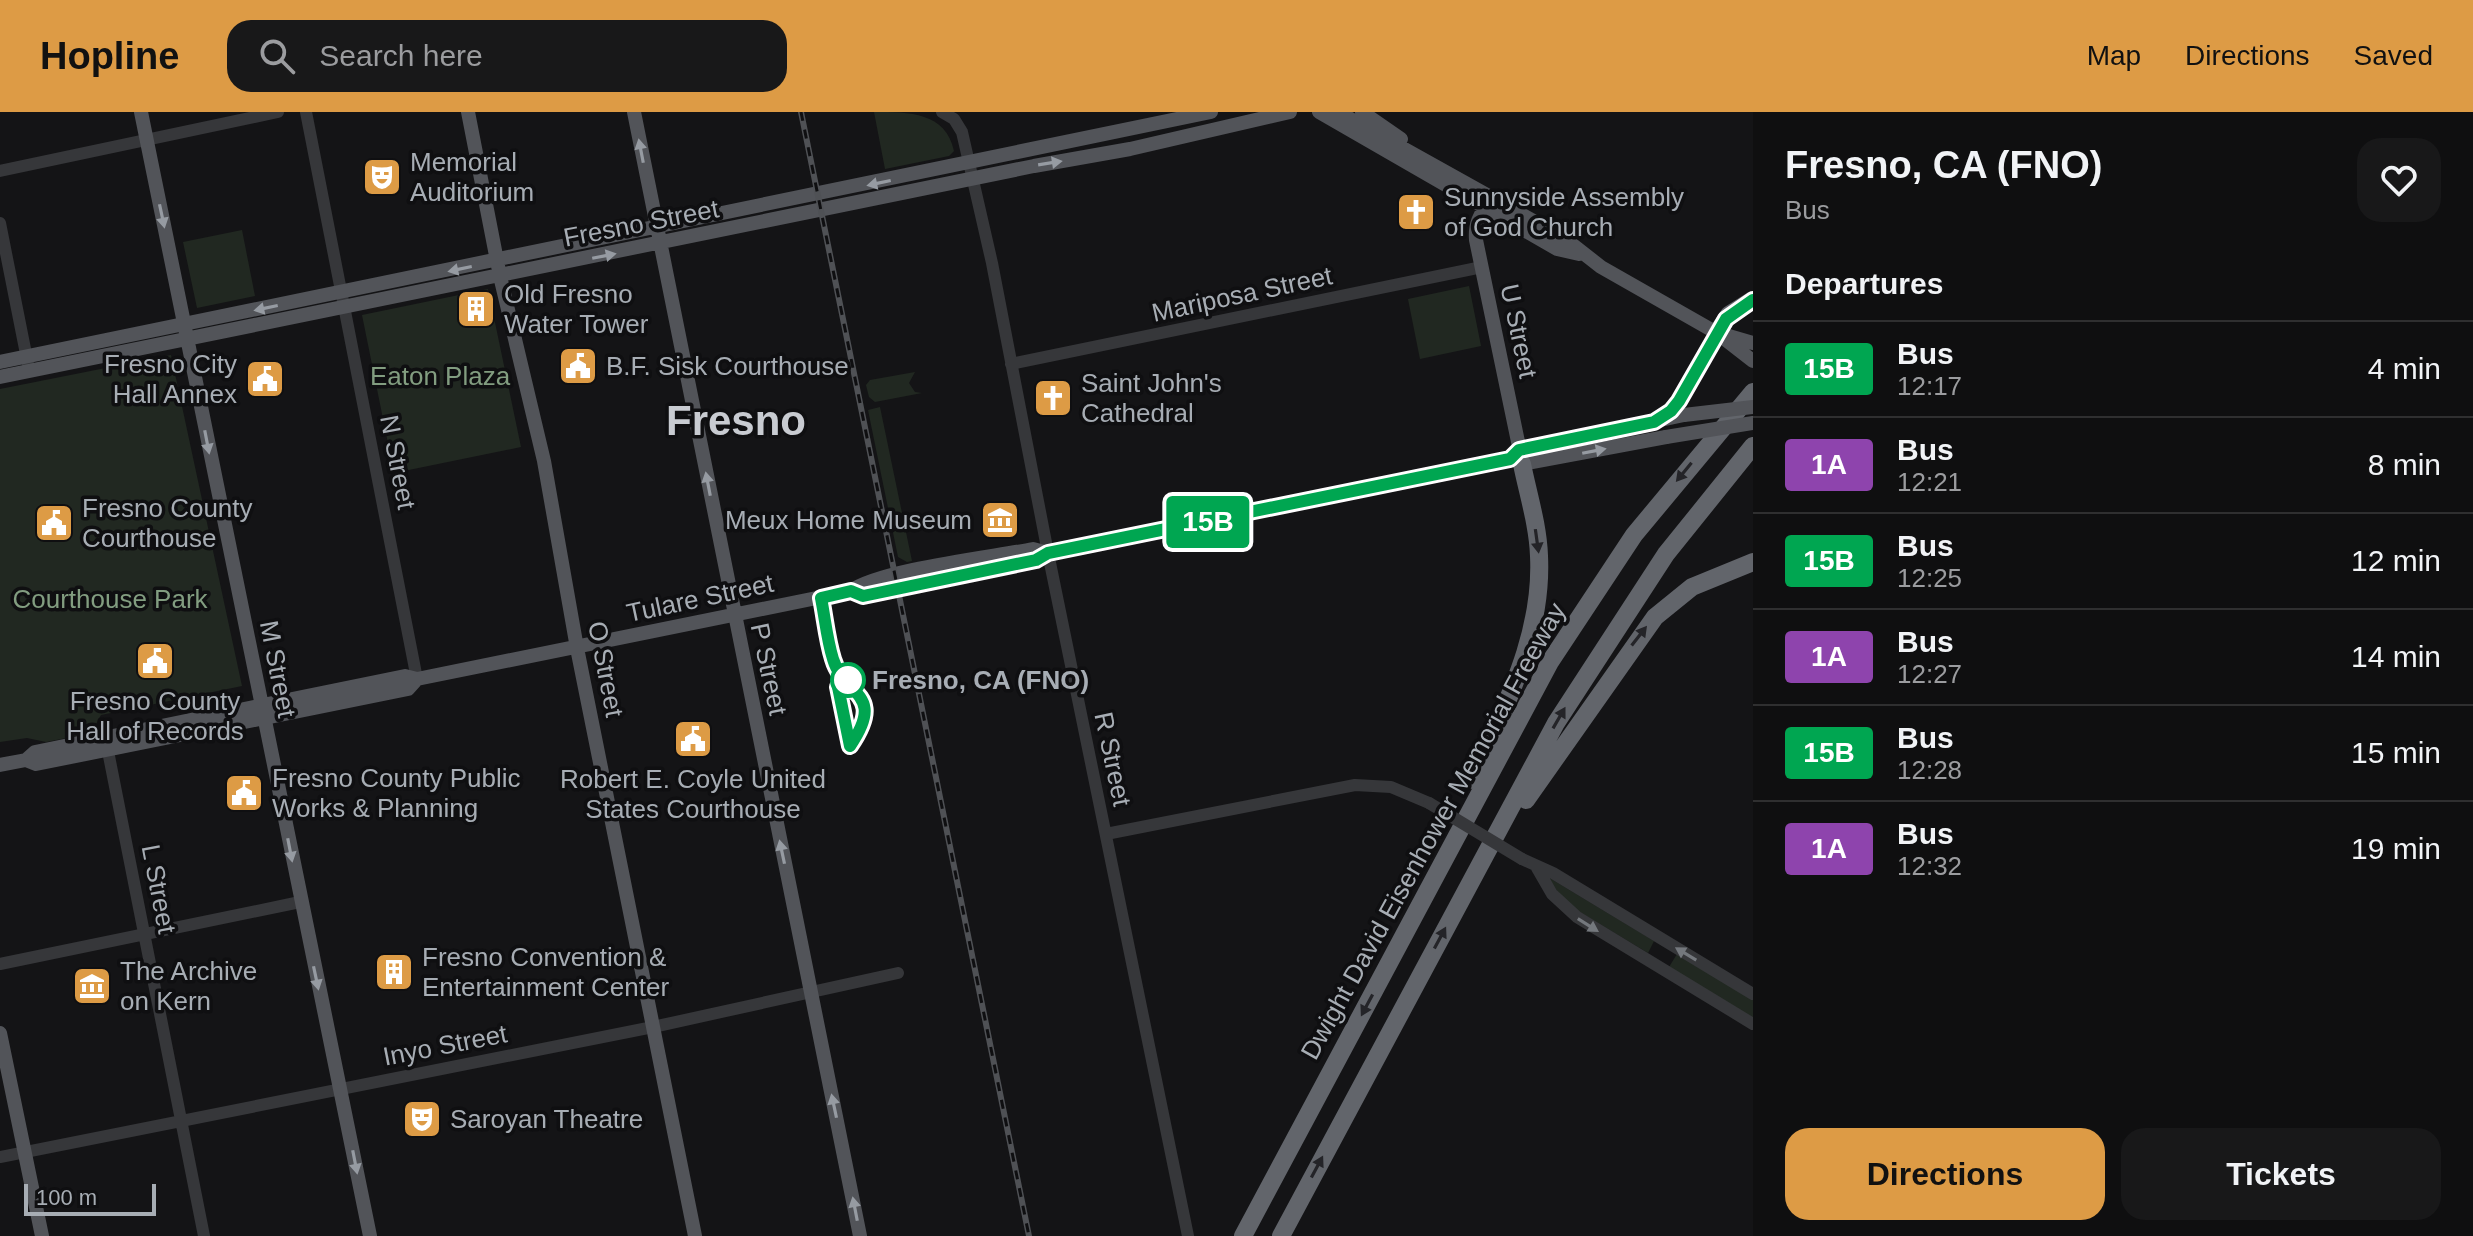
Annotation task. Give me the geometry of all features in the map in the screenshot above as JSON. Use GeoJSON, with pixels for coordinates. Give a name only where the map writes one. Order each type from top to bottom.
{"type":"FeatureCollection","features":[{"type":"Feature","properties":{"kind":"highway"},"geometry":{"type":"LineString","coordinates":[[1717,333],[1729,315],[1753,300]]}},
{"type":"Feature","properties":{"kind":"highway","name":"Dwight David Eisenhower Memorial Freeway"},"geometry":{"type":"LineString","coordinates":[[1243,1236],[1525,705],[1590,597],[1668,491],[1753,392]]}},
{"type":"Feature","properties":{"kind":"highway"},"geometry":{"type":"LineString","coordinates":[[1281,1236],[1468,885],[1597,655],[1666,554],[1753,446]]}},
{"type":"Feature","properties":{"kind":"highway"},"geometry":{"type":"LineString","coordinates":[[1416,911],[1531,638],[1538,600],[1539,553],[1517,458]]}},
{"type":"Feature","properties":{"kind":"highway"},"geometry":{"type":"LineString","coordinates":[[1468,885],[1622,659],[1655,617],[1692,587],[1753,562]]}},
{"type":"Feature","properties":{"kind":"main road","name":"M Street"},"geometry":{"type":"LineString","coordinates":[[141,112],[370,1236]]}},
{"type":"Feature","properties":{"kind":"main road","name":"O Street"},"geometry":{"type":"LineString","coordinates":[[468,112],[499,268],[542,453],[577,648],[695,1236]]}},
{"type":"Feature","properties":{"kind":"main road","name":"P Street"},"geometry":{"type":"LineString","coordinates":[[634,112],[860,1236]]}},
{"type":"Feature","properties":{"kind":"main road","name":"Fresno Street"},"geometry":{"type":"LineString","coordinates":[[499,268],[660,245],[1211,112]]}},
{"type":"Feature","properties":{"kind":"main road","name":"Fresno Street"},"geometry":{"type":"LineString","coordinates":[[0,362],[50,367],[186,331],[499,268],[657,229],[971,171],[1130,149],[1290,112]]}},
{"type":"Feature","properties":{"kind":"main road"},"geometry":{"type":"LineString","coordinates":[[1319,112],[1557,249],[1583,255]]}},
{"type":"Feature","properties":{"kind":"main road"},"geometry":{"type":"LineString","coordinates":[[1338,112],[1550,230],[1583,255],[1717,333],[1746,357]]}},
{"type":"Feature","properties":{"kind":"main road"},"geometry":{"type":"LineString","coordinates":[[1362,112],[1419,155]]}},
{"type":"Feature","properties":{"kind":"main road"},"geometry":{"type":"LineString","coordinates":[[1402,160],[1427,167],[1462,186],[1473,185]]}},
{"type":"Feature","properties":{"kind":"main road"},"geometry":{"type":"LineString","coordinates":[[1485,208],[1495,206],[1523,222],[1550,230]]}},
{"type":"Feature","properties":{"kind":"main road","name":"U Street"},"geometry":{"type":"LineString","coordinates":[[1485,208],[1476,232],[1517,458]]}},
{"type":"Feature","properties":{"kind":"main road","name":"Fresno Street"},"geometry":{"type":"LineString","coordinates":[[0,377],[28,364],[118,337],[186,331]]}},
{"type":"Feature","properties":{"kind":"main road"},"geometry":{"type":"LineString","coordinates":[[1717,333],[1752,343]]}},
{"type":"Feature","properties":{"kind":"main road"},"geometry":{"type":"LineString","coordinates":[[1654,422],[1671,411],[1679,401],[1717,333]]}},
{"type":"Feature","properties":{"kind":"main road"},"geometry":{"type":"LineString","coordinates":[[50,367],[55,357],[103,346],[118,337]]}},
{"type":"Feature","properties":{"kind":"main road","name":"Tulare Street"},"geometry":{"type":"LineString","coordinates":[[0,765],[26,760],[35,752],[107,744],[262,712],[408,689],[417,679],[851,591],[863,583],[909,573],[1033,549],[1048,553],[1517,458],[1684,415],[1753,407]]}},
{"type":"Feature","properties":{"kind":"main road","name":"Tulare Street"},"geometry":{"type":"LineString","coordinates":[[1517,458],[1753,423]]}},
{"type":"Feature","properties":{"kind":"main road"},"geometry":{"type":"LineString","coordinates":[[0,1033],[42,1236]]}},
{"type":"Feature","properties":{"kind":"street"},"geometry":{"type":"LineString","coordinates":[[0,171],[278,112]]}},
{"type":"Feature","properties":{"kind":"street","name":"N Street"},"geometry":{"type":"LineString","coordinates":[[306,112],[417,679]]}},
{"type":"Feature","properties":{"kind":"street","name":"R Street"},"geometry":{"type":"LineString","coordinates":[[942,112],[960,128],[971,171],[1188,1236]]}},
{"type":"Feature","properties":{"kind":"street"},"geometry":{"type":"LineString","coordinates":[[0,223],[28,364]]}},
{"type":"Feature","properties":{"kind":"street","name":"Mariposa Street"},"geometry":{"type":"LineString","coordinates":[[1011,364],[1482,267]]}},
{"type":"Feature","properties":{"kind":"street","name":"L Street"},"geometry":{"type":"LineString","coordinates":[[107,744],[204,1236]]}},
{"type":"Feature","properties":{"kind":"street"},"geometry":{"type":"LineString","coordinates":[[1106,834],[1341,787],[1391,787],[1429,803],[1537,868],[1553,873],[1753,994]]}},
{"type":"Feature","properties":{"kind":"street"},"geometry":{"type":"LineString","coordinates":[[1537,868],[1552,894],[1577,917],[1753,1024]]}},
{"type":"Feature","properties":{"kind":"street"},"geometry":{"type":"LineString","coordinates":[[0,964],[300,902]]}},
{"type":"Feature","properties":{"kind":"street","name":"Inyo Street"},"geometry":{"type":"LineString","coordinates":[[0,1157],[653,1027],[898,973]]}},
{"type":"Feature","properties":{"kind":"green space"},"geometry":{"type":"Polygon","coordinates":[[[874,112],[924,117],[943,128],[954,151],[949,156],[885,169],[874,112]]]}},
{"type":"Feature","properties":{"kind":"green space"},"geometry":{"type":"Polygon","coordinates":[[[242,230],[255,296],[197,308],[183,242],[242,230]]]}},
{"type":"Feature","properties":{"kind":"green space"},"geometry":{"type":"Polygon","coordinates":[[[1469,286],[1481,346],[1420,359],[1408,299],[1469,286]]]}},
{"type":"Feature","properties":{"kind":"green space","name":"Eaton Plaza"},"geometry":{"type":"Polygon","coordinates":[[[488,289],[521,447],[394,473],[362,315],[488,289]]]}},
{"type":"Feature","properties":{"kind":"green space","name":"Courthouse Park"},"geometry":{"type":"Polygon","coordinates":[[[171,355],[242,686],[101,715],[91,733],[46,742],[27,738],[0,742],[0,389],[171,355]]]}},
{"type":"Feature","properties":{"kind":"green space"},"geometry":{"type":"Polygon","coordinates":[[[915,372],[909,383],[915,392],[922,393],[875,402],[869,397],[866,385],[870,380],[915,372]]]}},
{"type":"Feature","properties":{"kind":"green space"},"geometry":{"type":"Polygon","coordinates":[[[880,407],[912,561],[907,562],[898,557],[868,410],[880,407]]]}},
{"type":"Feature","properties":{"kind":"green space"},"geometry":{"type":"Polygon","coordinates":[[[1548,877],[1654,941],[1648,953],[1565,903],[1548,877]]]}},
{"type":"Feature","properties":{"kind":"green space"},"geometry":{"type":"Polygon","coordinates":[[[1677,954],[1753,999],[1753,1020],[1669,967],[1677,954]]]}},
{"type":"Feature","properties":{"kind":"railway"},"geometry":{"type":"LineString","coordinates":[[801,112],[1029,1236]]}},
{"type":"Feature","properties":{"kind":"bus line","name":"15B"},"geometry":{"type":"LineString","coordinates":[[838,687],[850,746],[864,723],[863,703],[834,663],[821,598],[851,591],[863,596],[1036,560],[1048,553],[1510,459],[1519,450],[1654,422],[1671,411],[1679,401],[1726,319],[1753,300]]}},
{"type":"Feature","properties":{"kind":"place","name":"Memorial Auditorium"},"geometry":{"type":"Point","coordinates":[382,177]}},
{"type":"Feature","properties":{"kind":"place","name":"Sunnyside Assembly of God Church"},"geometry":{"type":"Point","coordinates":[1416,212]}},
{"type":"Feature","properties":{"kind":"place","name":"Old Fresno Water Tower"},"geometry":{"type":"Point","coordinates":[476,309]}},
{"type":"Feature","properties":{"kind":"place","name":"B.F. Sisk Courthouse"},"geometry":{"type":"Point","coordinates":[578,366]}},
{"type":"Feature","properties":{"kind":"place","name":"Fresno City Hall Annex"},"geometry":{"type":"Point","coordinates":[265,379]}},
{"type":"Feature","properties":{"kind":"place","name":"Saint John's Cathedral"},"geometry":{"type":"Point","coordinates":[1053,398]}},
{"type":"Feature","properties":{"kind":"place","name":"Meux Home Museum"},"geometry":{"type":"Point","coordinates":[1000,520]}},
{"type":"Feature","properties":{"kind":"place","name":"Fresno County Courthouse"},"geometry":{"type":"Point","coordinates":[54,523]}},
{"type":"Feature","properties":{"kind":"place","name":"Fresno County Hall of Records"},"geometry":{"type":"Point","coordinates":[155,661]}},
{"type":"Feature","properties":{"kind":"place","name":"Fresno, CA (FNO)"},"geometry":{"type":"Point","coordinates":[848,680]}},
{"type":"Feature","properties":{"kind":"place","name":"Robert E. Coyle United States Courthouse"},"geometry":{"type":"Point","coordinates":[693,739]}},
{"type":"Feature","properties":{"kind":"place","name":"Fresno County Public Works & Planning"},"geometry":{"type":"Point","coordinates":[244,793]}},
{"type":"Feature","properties":{"kind":"place","name":"Fresno Convention & Entertainment Center"},"geometry":{"type":"Point","coordinates":[394,972]}},
{"type":"Feature","properties":{"kind":"place","name":"The Archive on Kern"},"geometry":{"type":"Point","coordinates":[92,986]}},
{"type":"Feature","properties":{"kind":"place","name":"Saroyan Theatre"},"geometry":{"type":"Point","coordinates":[422,1119]}},
{"type":"Feature","properties":{"kind":"district","name":"Fresno"},"geometry":{"type":"Point","coordinates":[736,420]}}]}
